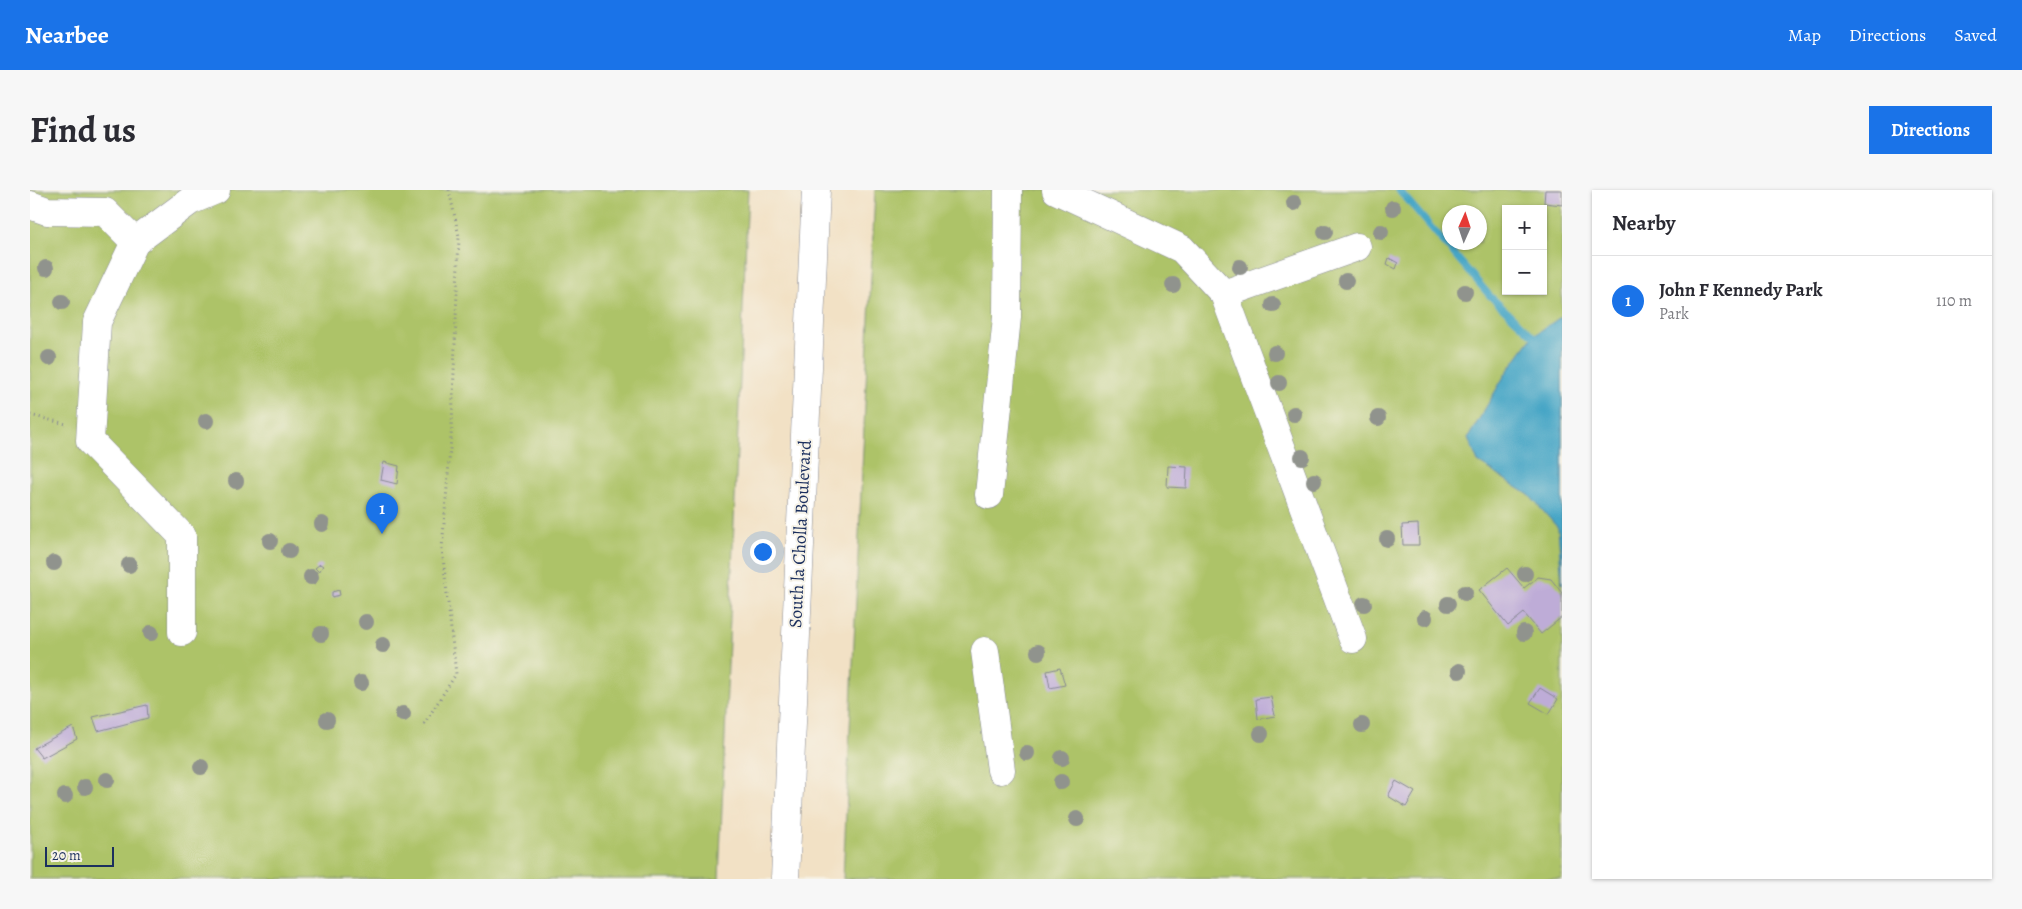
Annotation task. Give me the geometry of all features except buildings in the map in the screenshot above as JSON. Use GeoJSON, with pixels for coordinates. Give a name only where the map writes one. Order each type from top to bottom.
{"type":"FeatureCollection","features":[{"type":"Feature","properties":{"kind":"main road"},"geometry":{"type":"LineString","coordinates":[[182,632],[182,536],[90,441],[97,322],[135,242],[190,200],[216,190]]}},
{"type":"Feature","properties":{"kind":"main road","name":"South la Cholla Boulevard"},"geometry":{"type":"LineString","coordinates":[[785,879],[816,190]]}},
{"type":"Feature","properties":{"kind":"main road"},"geometry":{"type":"LineString","coordinates":[[989,495],[1007,317],[1008,190]]}},
{"type":"Feature","properties":{"kind":"main road"},"geometry":{"type":"LineString","coordinates":[[1056,190],[1182,249],[1224,294],[1353,639]]}},
{"type":"Feature","properties":{"kind":"main road"},"geometry":{"type":"LineString","coordinates":[[30,205],[46,211],[105,212],[135,242]]}},
{"type":"Feature","properties":{"kind":"main road"},"geometry":{"type":"LineString","coordinates":[[1224,294],[1357,247]]}},
{"type":"Feature","properties":{"kind":"main road"},"geometry":{"type":"LineString","coordinates":[[985,651],[1002,770]]}},
{"type":"Feature","properties":{"kind":"path"},"geometry":{"type":"LineString","coordinates":[[424,724],[456,674],[442,549],[452,425],[459,236],[449,190]]}},
{"type":"Feature","properties":{"kind":"path"},"geometry":{"type":"LineString","coordinates":[[30,415],[91,430]]}},
{"type":"Feature","properties":{"kind":"green space"},"geometry":{"type":"Polygon","coordinates":[[[30,190],[748,190],[719,879],[30,879],[30,190]]]}},
{"type":"Feature","properties":{"kind":"green space"},"geometry":{"type":"Polygon","coordinates":[[[875,190],[1562,190],[1562,879],[843,879],[875,190]]]}},
{"type":"Feature","properties":{"kind":"water"},"geometry":{"type":"Polygon","coordinates":[[[1559,318],[1562,318],[1562,584],[1558,528],[1529,495],[1478,462],[1468,438],[1506,373],[1533,336],[1559,318]]]}},
{"type":"Feature","properties":{"kind":"waterway"},"geometry":{"type":"LineString","coordinates":[[1399,190],[1490,296],[1533,336]]}},
{"type":"Feature","properties":{"kind":"place","name":"John F Kennedy Park"},"geometry":{"type":"Point","coordinates":[382,534]}}]}
